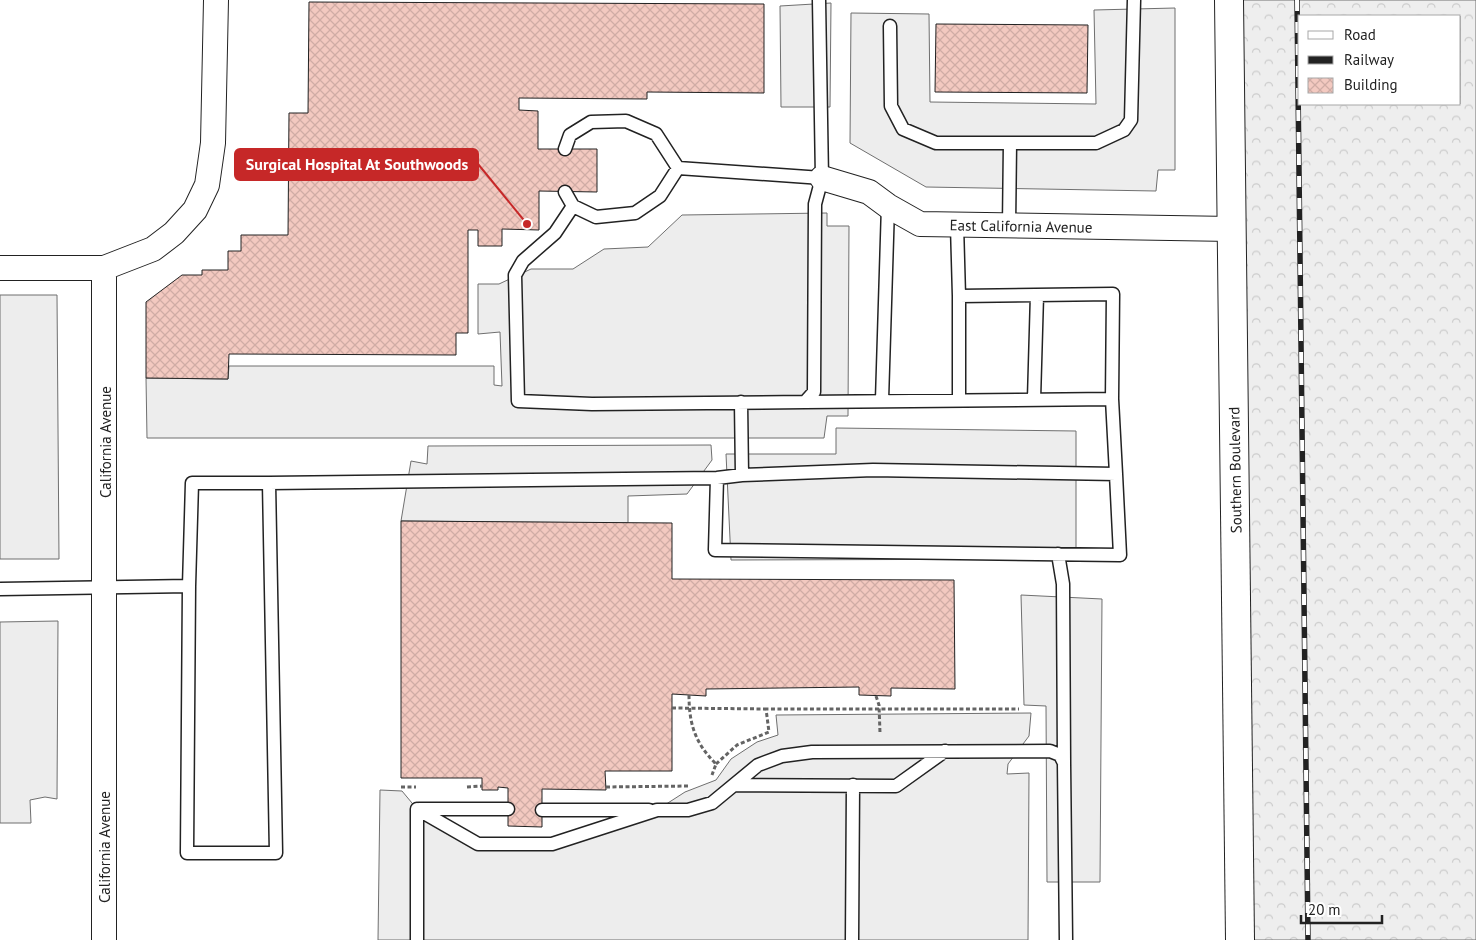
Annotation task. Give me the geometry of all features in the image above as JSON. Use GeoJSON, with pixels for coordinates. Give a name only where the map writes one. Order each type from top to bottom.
{"type":"FeatureCollection","features":[{"type":"Feature","properties":{"kind":"street"},"geometry":{"type":"LineString","coordinates":[[0,268],[104,268],[153,249],[174,233],[195,210],[206,185],[213,143],[216,0]]}},
{"type":"Feature","properties":{"kind":"street","name":"Southern Boulevard"},"geometry":{"type":"LineString","coordinates":[[1229,0],[1240,940]]}},
{"type":"Feature","properties":{"kind":"street","name":"East California Avenue"},"geometry":{"type":"LineString","coordinates":[[822,178],[869,192],[888,206],[920,224],[1232,229]]}},
{"type":"Feature","properties":{"kind":"street","name":"California Avenue"},"geometry":{"type":"LineString","coordinates":[[104,268],[104,940]]}},
{"type":"Feature","properties":{"kind":"lane"},"geometry":{"type":"LineString","coordinates":[[805,402],[814,392],[815,204],[822,178],[819,0]]}},
{"type":"Feature","properties":{"kind":"lane"},"geometry":{"type":"LineString","coordinates":[[890,26],[891,106],[903,129],[936,143],[1096,143],[1124,130],[1131,120],[1134,0]]}},
{"type":"Feature","properties":{"kind":"lane"},"geometry":{"type":"LineString","coordinates":[[565,149],[570,135],[592,122],[626,121],[656,134],[678,168]]}},
{"type":"Feature","properties":{"kind":"lane"},"geometry":{"type":"LineString","coordinates":[[1009,226],[1010,143]]}},
{"type":"Feature","properties":{"kind":"lane"},"geometry":{"type":"LineString","coordinates":[[678,168],[822,178]]}},
{"type":"Feature","properties":{"kind":"lane"},"geometry":{"type":"LineString","coordinates":[[565,192],[573,206],[596,217],[634,213],[660,196],[678,168]]}},
{"type":"Feature","properties":{"kind":"lane"},"geometry":{"type":"LineString","coordinates":[[573,206],[555,234],[523,261],[515,274],[518,401],[592,404],[1112,399]]}},
{"type":"Feature","properties":{"kind":"lane"},"geometry":{"type":"LineString","coordinates":[[882,400],[888,206]]}},
{"type":"Feature","properties":{"kind":"lane"},"geometry":{"type":"LineString","coordinates":[[957,225],[959,399]]}},
{"type":"Feature","properties":{"kind":"lane"},"geometry":{"type":"LineString","coordinates":[[717,478],[715,550],[1120,555],[1112,399],[1113,294],[959,296]]}},
{"type":"Feature","properties":{"kind":"lane"},"geometry":{"type":"LineString","coordinates":[[1034,399],[1037,295]]}},
{"type":"Feature","properties":{"kind":"lane"},"geometry":{"type":"LineString","coordinates":[[741,402],[742,475]]}},
{"type":"Feature","properties":{"kind":"lane"},"geometry":{"type":"LineString","coordinates":[[269,483],[276,853],[187,853],[189,586],[192,483],[717,478],[742,475],[873,470],[1116,474]]}},
{"type":"Feature","properties":{"kind":"lane"},"geometry":{"type":"LineString","coordinates":[[1058,554],[1063,584],[1066,940]]}},
{"type":"Feature","properties":{"kind":"lane"},"geometry":{"type":"LineString","coordinates":[[0,589],[105,589],[189,586]]}},
{"type":"Feature","properties":{"kind":"lane"},"geometry":{"type":"LineString","coordinates":[[734,785],[896,786],[945,751]]}},
{"type":"Feature","properties":{"kind":"lane"},"geometry":{"type":"LineString","coordinates":[[542,810],[688,810],[712,803],[758,765],[782,756],[812,752],[1050,751],[1060,755],[1064,763]]}},
{"type":"Feature","properties":{"kind":"lane"},"geometry":{"type":"LineString","coordinates":[[852,940],[854,786]]}},
{"type":"Feature","properties":{"kind":"lane"},"geometry":{"type":"LineString","coordinates":[[417,809],[478,844],[552,844],[657,810]]}},
{"type":"Feature","properties":{"kind":"lane"},"geometry":{"type":"LineString","coordinates":[[417,809],[508,809]]}},
{"type":"Feature","properties":{"kind":"lane"},"geometry":{"type":"LineString","coordinates":[[417,809],[417,940]]}},
{"type":"Feature","properties":{"kind":"path"},"geometry":{"type":"LineString","coordinates":[[689,695],[690,726],[696,741],[716,764]]}},
{"type":"Feature","properties":{"kind":"path"},"geometry":{"type":"LineString","coordinates":[[876,696],[880,709],[880,734]]}},
{"type":"Feature","properties":{"kind":"path"},"geometry":{"type":"LineString","coordinates":[[672,708],[1019,709]]}},
{"type":"Feature","properties":{"kind":"path"},"geometry":{"type":"LineString","coordinates":[[707,780],[714,772],[716,764],[730,751],[746,740],[770,732],[766,709]]}},
{"type":"Feature","properties":{"kind":"path"},"geometry":{"type":"LineString","coordinates":[[606,787],[695,786]]}},
{"type":"Feature","properties":{"kind":"green space"},"geometry":{"type":"Polygon","coordinates":[[[1229,0],[1476,0],[1476,940],[1240,940],[1229,0]]]}},
{"type":"Feature","properties":{"kind":"shaded area"},"geometry":{"type":"Polygon","coordinates":[[[831,3],[830,107],[781,107],[780,6],[831,3]]]}},
{"type":"Feature","properties":{"kind":"shaded area"},"geometry":{"type":"Polygon","coordinates":[[[1175,8],[1175,170],[1158,170],[1156,191],[926,187],[850,143],[851,13],[929,14],[930,102],[1096,104],[1094,10],[1175,8]]]}},
{"type":"Feature","properties":{"kind":"shaded area"},"geometry":{"type":"Polygon","coordinates":[[[827,213],[827,226],[849,226],[848,416],[827,416],[824,438],[147,438],[146,378],[228,379],[229,366],[494,366],[494,385],[502,386],[500,332],[478,334],[478,284],[499,284],[531,269],[573,269],[604,249],[648,247],[682,215],[827,213]]]}},
{"type":"Feature","properties":{"kind":"shaded area"},"geometry":{"type":"Polygon","coordinates":[[[0,295],[57,295],[59,559],[0,559],[0,295]]]}},
{"type":"Feature","properties":{"kind":"shaded area"},"geometry":{"type":"Polygon","coordinates":[[[836,428],[1076,431],[1076,559],[731,560],[726,454],[836,454],[836,428]]]}},
{"type":"Feature","properties":{"kind":"shaded area"},"geometry":{"type":"Polygon","coordinates":[[[711,445],[712,460],[687,494],[628,496],[628,523],[401,521],[411,461],[427,464],[428,446],[711,445]]]}},
{"type":"Feature","properties":{"kind":"shaded area"},"geometry":{"type":"Polygon","coordinates":[[[1021,595],[1102,599],[1100,882],[1047,882],[1046,706],[1024,705],[1021,595]]]}},
{"type":"Feature","properties":{"kind":"shaded area"},"geometry":{"type":"Polygon","coordinates":[[[58,621],[57,799],[45,797],[30,800],[31,823],[0,823],[0,622],[58,621]]]}},
{"type":"Feature","properties":{"kind":"shaded area"},"geometry":{"type":"Polygon","coordinates":[[[1031,713],[1029,736],[1008,764],[1007,774],[1029,773],[1028,940],[378,940],[380,790],[402,791],[417,809],[478,844],[552,844],[657,810],[685,792],[716,780],[731,759],[757,742],[778,735],[776,715],[1031,713]]]}},
{"type":"Feature","properties":{"kind":"building"},"geometry":{"type":"Polygon","coordinates":[[[309,2],[764,4],[764,93],[647,92],[647,99],[519,98],[519,110],[538,111],[538,149],[597,149],[597,192],[539,191],[539,230],[502,229],[502,246],[478,246],[478,230],[468,230],[468,333],[456,333],[456,355],[229,354],[228,379],[146,378],[146,302],[182,275],[202,275],[202,270],[228,270],[228,251],[241,251],[241,235],[288,235],[289,113],[308,113],[309,2]]]}},
{"type":"Feature","properties":{"kind":"building"},"geometry":{"type":"Polygon","coordinates":[[[936,24],[1088,25],[1087,93],[935,92],[936,24]]]}},
{"type":"Feature","properties":{"kind":"building"},"geometry":{"type":"Polygon","coordinates":[[[401,521],[672,523],[672,579],[954,580],[955,689],[891,688],[891,696],[859,695],[859,687],[706,689],[706,696],[672,694],[672,771],[605,771],[606,790],[542,789],[542,827],[508,826],[508,788],[498,787],[498,790],[482,790],[482,778],[401,778],[401,521]]]}},
{"type":"Feature","properties":{"kind":"railway"},"geometry":{"type":"LineString","coordinates":[[1297,0],[1298,85]]}},
{"type":"Feature","properties":{"kind":"railway"},"geometry":{"type":"LineString","coordinates":[[1298,105],[1308,940]]}},
{"type":"Feature","properties":{"kind":"place","name":"Surgical Hospital At Southwoods"},"geometry":{"type":"Point","coordinates":[527,224]}}]}
